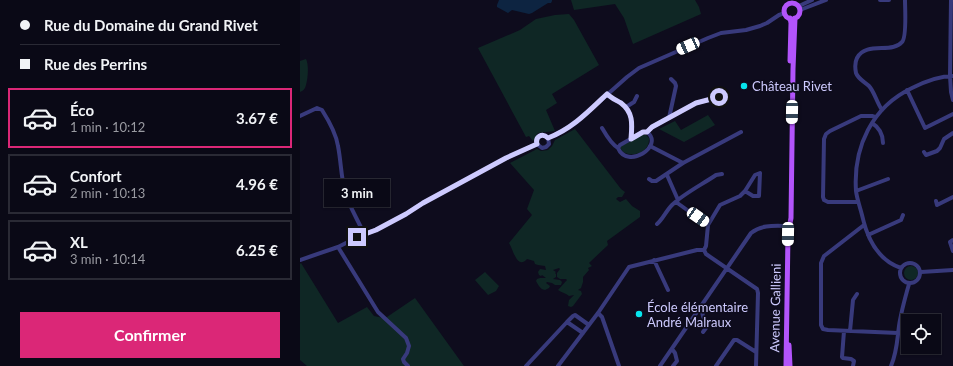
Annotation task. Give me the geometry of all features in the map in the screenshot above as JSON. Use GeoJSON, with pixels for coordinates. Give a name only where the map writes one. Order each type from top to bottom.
{"type":"FeatureCollection","features":[{"type":"Feature","properties":{"kind":"main road"},"geometry":{"type":"LineString","coordinates":[[788,4],[795,4],[799,15],[793,18],[785,13],[785,8],[788,4]]}},
{"type":"Feature","properties":{"kind":"main road","name":"Avenue Gallieni"},"geometry":{"type":"LineString","coordinates":[[786,366],[788,234],[791,207],[793,18]]}},
{"type":"Feature","properties":{"kind":"main road","name":"Avenue Gallieni"},"geometry":{"type":"LineString","coordinates":[[790,366],[789,226],[787,218],[791,23],[793,18]]}},
{"type":"Feature","properties":{"kind":"street"},"geometry":{"type":"LineString","coordinates":[[795,4],[812,0]]}},
{"type":"Feature","properties":{"kind":"street"},"geometry":{"type":"LineString","coordinates":[[795,4],[826,0]]}},
{"type":"Feature","properties":{"kind":"street"},"geometry":{"type":"LineString","coordinates":[[880,0],[889,0]]}},
{"type":"Feature","properties":{"kind":"street"},"geometry":{"type":"LineString","coordinates":[[882,110],[870,87],[858,77],[856,72],[856,62],[861,52],[866,49],[895,46],[902,42],[905,35],[905,0]]}},
{"type":"Feature","properties":{"kind":"street"},"geometry":{"type":"LineString","coordinates":[[952,0],[951,92],[953,100]]}},
{"type":"Feature","properties":{"kind":"street"},"geometry":{"type":"LineString","coordinates":[[548,138],[574,124],[639,68],[721,33],[753,28],[767,23],[785,13]]}},
{"type":"Feature","properties":{"kind":"street"},"geometry":{"type":"LineString","coordinates":[[909,284],[916,282],[921,276],[918,266],[911,263],[901,268],[894,266],[886,260],[875,249],[864,225],[856,191],[856,169],[859,154],[867,132],[875,118],[895,98],[917,85],[952,76]]}},
{"type":"Feature","properties":{"kind":"street"},"geometry":{"type":"LineString","coordinates":[[669,118],[676,86],[671,79]]}},
{"type":"Feature","properties":{"kind":"street"},"geometry":{"type":"LineString","coordinates":[[907,90],[925,128],[953,114]]}},
{"type":"Feature","properties":{"kind":"street"},"geometry":{"type":"LineString","coordinates":[[607,94],[626,107],[632,122],[631,139]]}},
{"type":"Feature","properties":{"kind":"street"},"geometry":{"type":"LineString","coordinates":[[618,148],[643,132],[647,132],[652,127],[696,103],[716,98],[721,95]]}},
{"type":"Feature","properties":{"kind":"street"},"geometry":{"type":"LineString","coordinates":[[626,107],[634,102],[637,96]]}},
{"type":"Feature","properties":{"kind":"street"},"geometry":{"type":"LineString","coordinates":[[300,116],[317,108],[322,110],[332,128],[338,147],[345,194],[364,234]]}},
{"type":"Feature","properties":{"kind":"street"},"geometry":{"type":"LineString","coordinates":[[858,202],[828,202],[824,200],[824,139],[826,134],[830,131],[861,116],[872,116],[875,118]]}},
{"type":"Feature","properties":{"kind":"street"},"geometry":{"type":"LineString","coordinates":[[872,123],[880,130],[883,136],[883,143]]}},
{"type":"Feature","properties":{"kind":"street"},"geometry":{"type":"LineString","coordinates":[[602,128],[619,150],[624,154],[633,157],[642,155],[650,146],[652,138],[647,132]]}},
{"type":"Feature","properties":{"kind":"street"},"geometry":{"type":"LineString","coordinates":[[649,179],[656,181],[683,163],[741,132]]}},
{"type":"Feature","properties":{"kind":"street"},"geometry":{"type":"LineString","coordinates":[[924,152],[926,155],[937,151],[944,139],[953,133]]}},
{"type":"Feature","properties":{"kind":"street"},"geometry":{"type":"LineString","coordinates":[[537,144],[537,138],[540,136],[545,135],[548,138]]}},
{"type":"Feature","properties":{"kind":"street"},"geometry":{"type":"LineString","coordinates":[[537,144],[542,148],[546,147],[549,144],[548,138]]}},
{"type":"Feature","properties":{"kind":"street"},"geometry":{"type":"LineString","coordinates":[[300,260],[338,247],[364,234],[376,230],[506,158],[537,144]]}},
{"type":"Feature","properties":{"kind":"street"},"geometry":{"type":"LineString","coordinates":[[650,146],[683,163]]}},
{"type":"Feature","properties":{"kind":"street"},"geometry":{"type":"LineString","coordinates":[[656,224],[677,201],[716,175],[722,174]]}},
{"type":"Feature","properties":{"kind":"street"},"geometry":{"type":"LineString","coordinates":[[704,250],[706,246],[708,225],[720,205],[740,196],[755,175],[760,174],[759,196],[753,196],[745,191]]}},
{"type":"Feature","properties":{"kind":"street"},"geometry":{"type":"LineString","coordinates":[[667,175],[677,201],[708,225]]}},
{"type":"Feature","properties":{"kind":"street"},"geometry":{"type":"LineString","coordinates":[[856,191],[888,179]]}},
{"type":"Feature","properties":{"kind":"street"},"geometry":{"type":"LineString","coordinates":[[936,201],[937,205],[953,197]]}},
{"type":"Feature","properties":{"kind":"street"},"geometry":{"type":"LineString","coordinates":[[868,235],[901,220],[903,215]]}},
{"type":"Feature","properties":{"kind":"street"},"geometry":{"type":"LineString","coordinates":[[864,225],[824,256],[821,263],[821,325],[823,329],[828,330],[898,333]]}},
{"type":"Feature","properties":{"kind":"street"},"geometry":{"type":"LineString","coordinates":[[660,366],[751,233],[761,227],[789,226]]}},
{"type":"Feature","properties":{"kind":"street"},"geometry":{"type":"LineString","coordinates":[[953,240],[950,242],[953,251]]}},
{"type":"Feature","properties":{"kind":"street"},"geometry":{"type":"LineString","coordinates":[[338,247],[378,312],[406,338],[409,346],[407,354],[403,359],[408,366]]}},
{"type":"Feature","properties":{"kind":"street"},"geometry":{"type":"LineString","coordinates":[[558,366],[598,314],[629,267],[697,250],[704,250]]}},
{"type":"Feature","properties":{"kind":"street"},"geometry":{"type":"LineString","coordinates":[[704,250],[706,254],[756,289],[758,292],[756,366]]}},
{"type":"Feature","properties":{"kind":"street"},"geometry":{"type":"LineString","coordinates":[[654,260],[668,290]]}},
{"type":"Feature","properties":{"kind":"street"},"geometry":{"type":"LineString","coordinates":[[901,268],[901,278],[909,284]]}},
{"type":"Feature","properties":{"kind":"street"},"geometry":{"type":"LineString","coordinates":[[921,272],[953,270]]}},
{"type":"Feature","properties":{"kind":"street"},"geometry":{"type":"LineString","coordinates":[[891,366],[895,358],[898,333],[909,284]]}},
{"type":"Feature","properties":{"kind":"street"},"geometry":{"type":"LineString","coordinates":[[850,331],[852,300],[857,294]]}},
{"type":"Feature","properties":{"kind":"street"},"geometry":{"type":"LineString","coordinates":[[700,309],[706,328],[703,332]]}},
{"type":"Feature","properties":{"kind":"street"},"geometry":{"type":"LineString","coordinates":[[598,314],[602,317],[619,366]]}},
{"type":"Feature","properties":{"kind":"street"},"geometry":{"type":"LineString","coordinates":[[526,366],[573,316],[575,315],[589,325]]}},
{"type":"Feature","properties":{"kind":"street"},"geometry":{"type":"LineString","coordinates":[[567,322],[583,333]]}},
{"type":"Feature","properties":{"kind":"street"},"geometry":{"type":"LineString","coordinates":[[844,331],[842,357],[854,361],[853,366]]}},
{"type":"Feature","properties":{"kind":"street"},"geometry":{"type":"LineString","coordinates":[[716,366],[734,340],[737,340],[756,352]]}},
{"type":"Feature","properties":{"kind":"street"},"geometry":{"type":"LineString","coordinates":[[672,349],[675,353],[675,365]]}},
{"type":"Feature","properties":{"kind":"green space"},"geometry":{"type":"Polygon","coordinates":[[[571,0],[695,0],[701,14],[633,44],[624,18],[615,4],[574,10],[571,0]]]}},
{"type":"Feature","properties":{"kind":"green space"},"geometry":{"type":"Polygon","coordinates":[[[569,14],[574,20],[599,65],[552,94],[557,103],[546,110],[555,131],[538,133],[533,141],[529,136],[526,137],[478,48],[520,30],[536,19],[569,14]]]}},
{"type":"Feature","properties":{"kind":"green space"},"geometry":{"type":"Polygon","coordinates":[[[306,59],[308,68],[307,82],[304,89],[300,92],[300,61],[306,59]]]}},
{"type":"Feature","properties":{"kind":"green space"},"geometry":{"type":"Polygon","coordinates":[[[708,115],[715,125],[684,142],[659,129],[675,121],[681,130],[708,115]]]}},
{"type":"Feature","properties":{"kind":"green space"},"geometry":{"type":"Polygon","coordinates":[[[575,129],[621,189],[625,192],[622,197],[618,197],[616,199],[620,202],[626,199],[632,206],[640,211],[640,217],[607,241],[608,245],[589,263],[592,266],[588,268],[589,270],[583,277],[581,288],[578,290],[581,291],[582,294],[571,307],[568,306],[569,300],[574,295],[569,296],[558,290],[567,280],[557,277],[557,273],[560,269],[553,270],[556,272],[556,277],[553,279],[560,280],[562,282],[561,285],[555,285],[547,282],[546,283],[550,286],[549,288],[545,290],[542,289],[536,281],[540,278],[546,278],[539,275],[538,272],[540,269],[546,270],[545,266],[535,264],[534,261],[527,259],[524,262],[521,262],[516,257],[509,243],[532,215],[527,209],[534,190],[510,163],[537,149],[541,151],[548,150],[555,140],[575,129]]]}},
{"type":"Feature","properties":{"kind":"green space"},"geometry":{"type":"Polygon","coordinates":[[[642,135],[646,135],[649,138],[649,143],[644,150],[636,154],[627,154],[620,148],[621,146],[642,135]]]}},
{"type":"Feature","properties":{"kind":"green space"},"geometry":{"type":"Polygon","coordinates":[[[301,263],[338,323],[367,307],[374,316],[383,318],[387,317],[415,298],[464,366],[307,366],[300,360],[301,263]]]}},
{"type":"Feature","properties":{"kind":"green space"},"geometry":{"type":"Polygon","coordinates":[[[908,266],[914,266],[918,270],[918,276],[914,280],[908,280],[904,276],[904,270],[908,266]]]}},
{"type":"Feature","properties":{"kind":"green space"},"geometry":{"type":"Polygon","coordinates":[[[485,272],[499,286],[496,291],[488,295],[475,280],[485,272]]]}},
{"type":"Feature","properties":{"kind":"water"},"geometry":{"type":"Polygon","coordinates":[[[499,0],[552,1],[551,3],[548,3],[529,14],[512,10],[508,13],[497,7],[499,0]]]}},
{"type":"Feature","properties":{"kind":"place","name":"Château Rivet"},"geometry":{"type":"Point","coordinates":[744,86]}},
{"type":"Feature","properties":{"kind":"place","name":"École élémentaire André Malraux"},"geometry":{"type":"Point","coordinates":[639,314]}},
{"type":"Feature","properties":{"kind":"route"},"geometry":{"type":"LineString","coordinates":[[357,237],[376,230],[406,214],[415,207],[506,158],[537,144],[536,140],[540,136],[545,135],[548,138],[567,129],[586,114],[607,94],[626,107],[632,122],[631,139],[643,132],[647,132],[652,127],[696,103],[719,97]]}}]}
